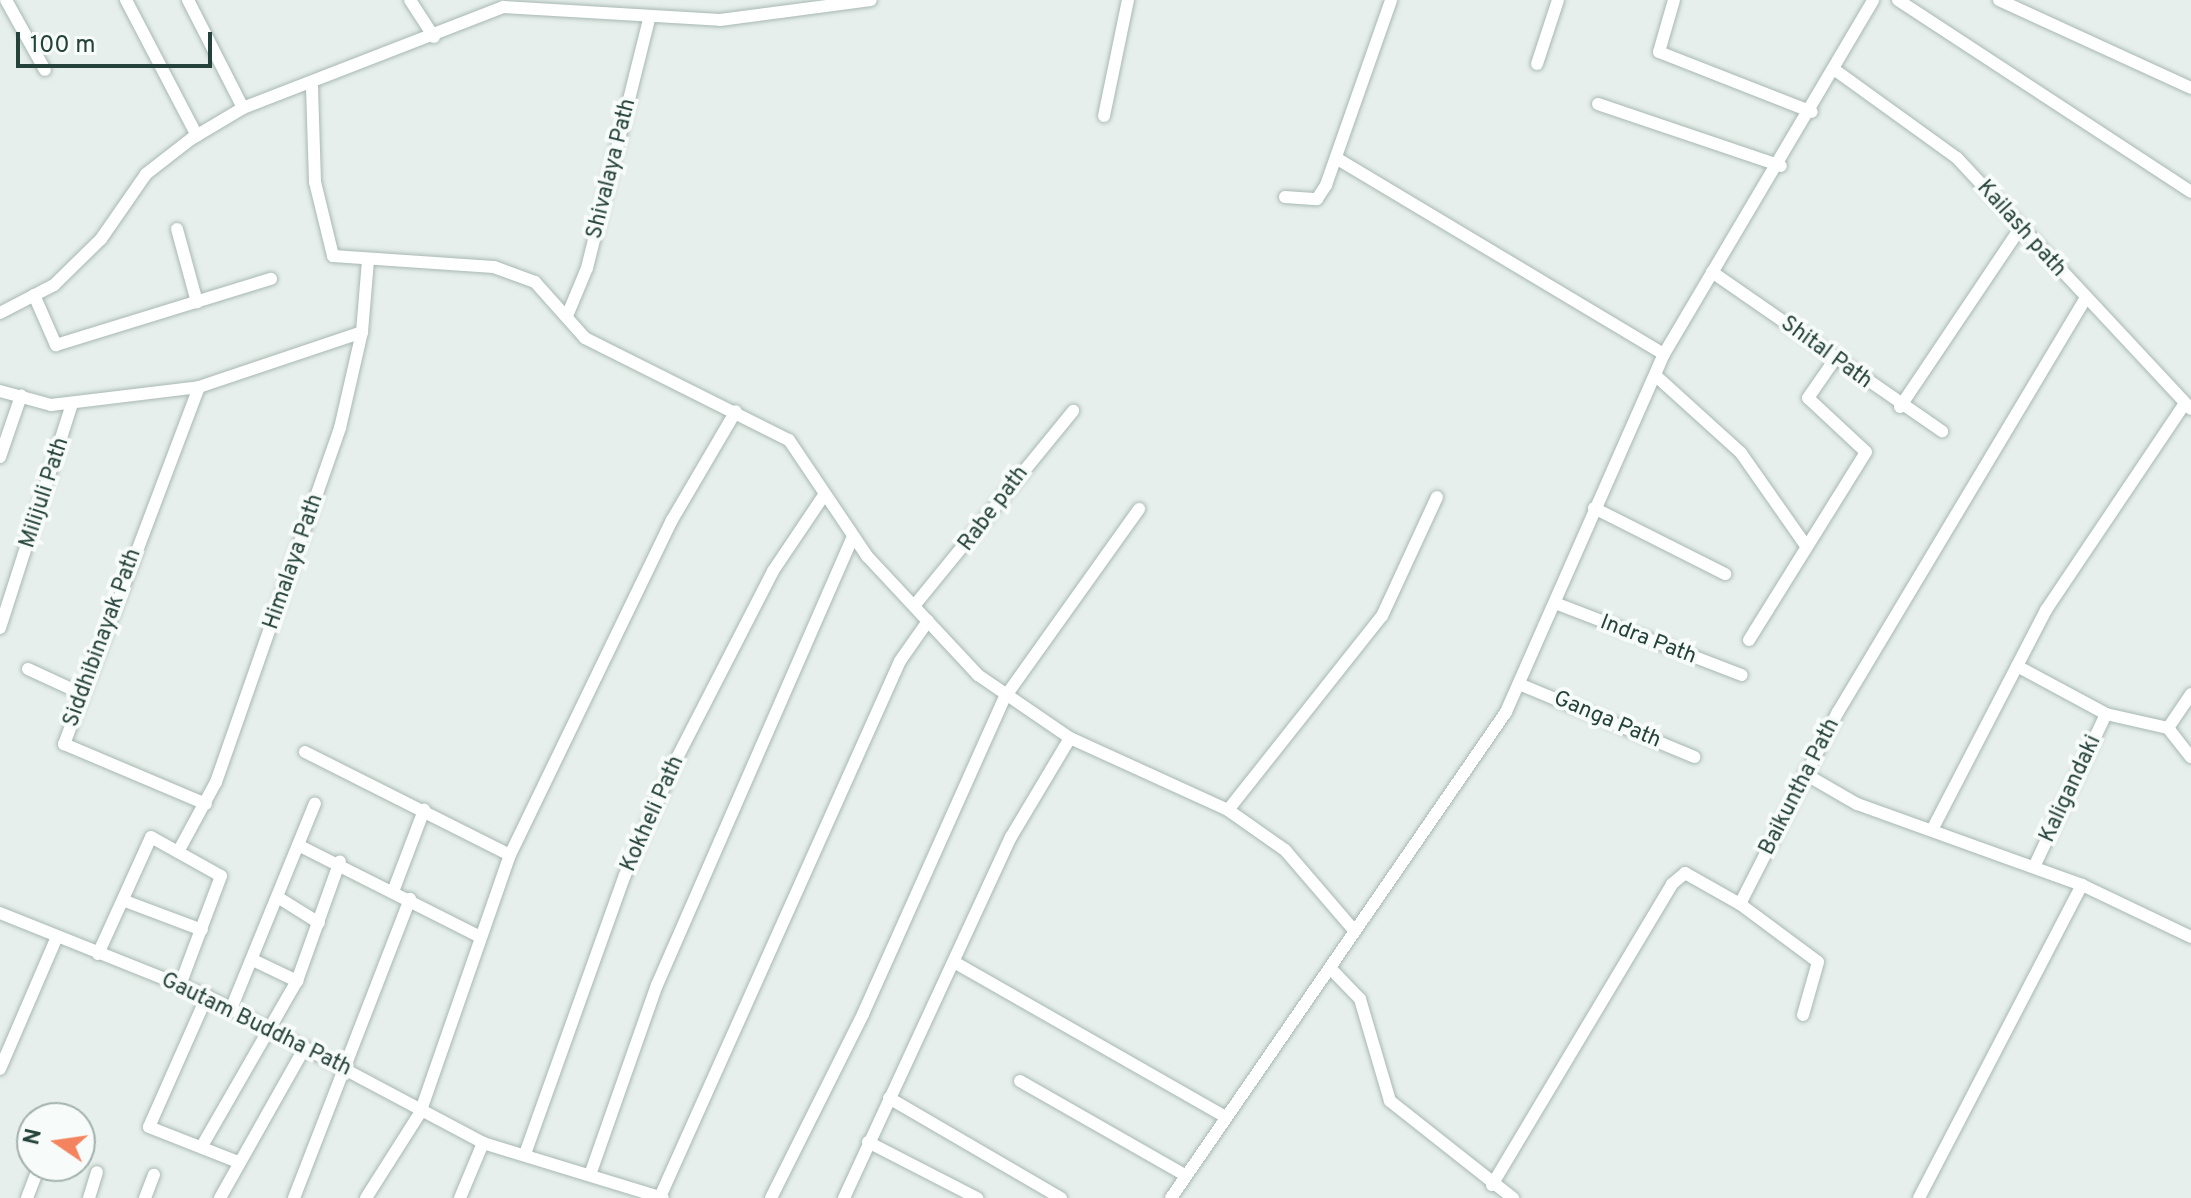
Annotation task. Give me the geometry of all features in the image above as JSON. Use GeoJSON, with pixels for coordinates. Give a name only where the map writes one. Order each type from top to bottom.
{"type":"FeatureCollection","features":[{"type":"Feature","properties":{"kind":"street"},"geometry":{"type":"LineString","coordinates":[[6,0],[45,70]]}},
{"type":"Feature","properties":{"kind":"street"},"geometry":{"type":"LineString","coordinates":[[126,0],[197,136]]}},
{"type":"Feature","properties":{"kind":"street"},"geometry":{"type":"LineString","coordinates":[[188,0],[243,108]]}},
{"type":"Feature","properties":{"kind":"street"},"geometry":{"type":"LineString","coordinates":[[410,0],[434,37]]}},
{"type":"Feature","properties":{"kind":"street"},"geometry":{"type":"LineString","coordinates":[[0,313],[34,295],[101,239],[146,174],[197,136],[243,108],[312,87],[505,4],[649,19],[720,20],[871,0]]}},
{"type":"Feature","properties":{"kind":"street"},"geometry":{"type":"LineString","coordinates":[[1104,116],[1128,0]]}},
{"type":"Feature","properties":{"kind":"street"},"geometry":{"type":"LineString","coordinates":[[1285,197],[1317,199],[1336,158],[1391,0]]}},
{"type":"Feature","properties":{"kind":"street"},"geometry":{"type":"LineString","coordinates":[[1537,64],[1558,0]]}},
{"type":"Feature","properties":{"kind":"street"},"geometry":{"type":"LineString","coordinates":[[1674,0],[1659,52],[1812,112]]}},
{"type":"Feature","properties":{"kind":"street"},"geometry":{"type":"LineString","coordinates":[[1171,1198],[1224,1116],[1330,968],[1353,929],[1470,773],[1519,684],[1664,354],[1712,272],[1781,166],[1873,0]]}},
{"type":"Feature","properties":{"kind":"street"},"geometry":{"type":"LineString","coordinates":[[1898,0],[2191,192]]}},
{"type":"Feature","properties":{"kind":"street"},"geometry":{"type":"LineString","coordinates":[[1999,0],[2191,88]]}},
{"type":"Feature","properties":{"kind":"street","name":"Shivalaya Path"},"geometry":{"type":"LineString","coordinates":[[567,316],[587,268],[649,19]]}},
{"type":"Feature","properties":{"kind":"street","name":"Kailash path"},"geometry":{"type":"LineString","coordinates":[[1835,70],[1907,116],[2021,227],[2084,301],[2188,406]]}},
{"type":"Feature","properties":{"kind":"street"},"geometry":{"type":"LineString","coordinates":[[312,87],[315,182],[333,256],[494,267],[535,282],[585,338],[789,440],[853,536],[928,621],[1005,697],[1070,738],[1228,810],[1285,850],[1353,929]]}},
{"type":"Feature","properties":{"kind":"street"},"geometry":{"type":"LineString","coordinates":[[1598,104],[1781,166]]}},
{"type":"Feature","properties":{"kind":"street"},"geometry":{"type":"LineString","coordinates":[[1336,158],[1664,354]]}},
{"type":"Feature","properties":{"kind":"street"},"geometry":{"type":"LineString","coordinates":[[1900,407],[2021,227]]}},
{"type":"Feature","properties":{"kind":"street"},"geometry":{"type":"LineString","coordinates":[[177,229],[197,302]]}},
{"type":"Feature","properties":{"kind":"street","name":"Himalaya Path"},"geometry":{"type":"LineString","coordinates":[[178,852],[206,804],[340,428],[362,332],[368,260]]}},
{"type":"Feature","properties":{"kind":"street","name":"Shital Path"},"geometry":{"type":"LineString","coordinates":[[1712,272],[1900,407],[1942,431]]}},
{"type":"Feature","properties":{"kind":"street"},"geometry":{"type":"LineString","coordinates":[[34,295],[56,345],[271,279]]}},
{"type":"Feature","properties":{"kind":"street","name":"Baikuntha Path"},"geometry":{"type":"LineString","coordinates":[[1740,904],[1805,774],[2084,301]]}},
{"type":"Feature","properties":{"kind":"street"},"geometry":{"type":"LineString","coordinates":[[0,391],[72,404],[199,387],[362,332]]}},
{"type":"Feature","properties":{"kind":"street"},"geometry":{"type":"LineString","coordinates":[[1749,640],[1866,452],[1808,398],[1835,359]]}},
{"type":"Feature","properties":{"kind":"street"},"geometry":{"type":"LineString","coordinates":[[1655,375],[1741,453],[1806,546]]}},
{"type":"Feature","properties":{"kind":"street","name":"Siddhibinayak Path"},"geometry":{"type":"LineString","coordinates":[[199,387],[64,744],[206,804]]}},
{"type":"Feature","properties":{"kind":"street"},"geometry":{"type":"LineString","coordinates":[[0,457],[21,396]]}},
{"type":"Feature","properties":{"kind":"street","name":"Milijuli Path"},"geometry":{"type":"LineString","coordinates":[[0,628],[72,404]]}},
{"type":"Feature","properties":{"kind":"street"},"geometry":{"type":"LineString","coordinates":[[1932,830],[2017,666],[2188,406]]}},
{"type":"Feature","properties":{"kind":"street"},"geometry":{"type":"LineString","coordinates":[[366,1198],[420,1113],[510,855],[672,520],[736,411]]}},
{"type":"Feature","properties":{"kind":"street","name":"Rabe path"},"geometry":{"type":"LineString","coordinates":[[914,606],[1073,411]]}},
{"type":"Feature","properties":{"kind":"street","name":"Kokheli Path"},"geometry":{"type":"LineString","coordinates":[[525,1154],[625,875],[676,760],[773,571],[824,495]]}},
{"type":"Feature","properties":{"kind":"street"},"geometry":{"type":"LineString","coordinates":[[1228,810],[1382,616],[1437,497]]}},
{"type":"Feature","properties":{"kind":"street"},"geometry":{"type":"LineString","coordinates":[[1594,508],[1725,574]]}},
{"type":"Feature","properties":{"kind":"street"},"geometry":{"type":"LineString","coordinates":[[771,1198],[863,1014],[1005,697],[1139,509]]}},
{"type":"Feature","properties":{"kind":"street"},"geometry":{"type":"LineString","coordinates":[[591,1172],[657,985],[853,536]]}},
{"type":"Feature","properties":{"kind":"street","name":"Indra Path"},"geometry":{"type":"LineString","coordinates":[[1555,603],[1742,675]]}},
{"type":"Feature","properties":{"kind":"street"},"geometry":{"type":"LineString","coordinates":[[661,1197],[900,661],[928,621]]}},
{"type":"Feature","properties":{"kind":"street","name":"Kaligandaki"},"geometry":{"type":"LineString","coordinates":[[2017,666],[2106,714],[2034,867]]}},
{"type":"Feature","properties":{"kind":"street"},"geometry":{"type":"LineString","coordinates":[[28,669],[82,694]]}},
{"type":"Feature","properties":{"kind":"street","name":"Ganga Path"},"geometry":{"type":"LineString","coordinates":[[1519,684],[1694,757]]}},
{"type":"Feature","properties":{"kind":"street"},"geometry":{"type":"LineString","coordinates":[[2168,728],[2191,694]]}},
{"type":"Feature","properties":{"kind":"street"},"geometry":{"type":"LineString","coordinates":[[2106,714],[2168,728],[2191,757]]}},
{"type":"Feature","properties":{"kind":"street"},"geometry":{"type":"LineString","coordinates":[[844,1198],[1011,837],[1070,738]]}},
{"type":"Feature","properties":{"kind":"street"},"geometry":{"type":"LineString","coordinates":[[305,752],[510,855]]}},
{"type":"Feature","properties":{"kind":"street"},"geometry":{"type":"LineString","coordinates":[[1805,774],[1857,804],[2082,885],[2191,937]]}},
{"type":"Feature","properties":{"kind":"street"},"geometry":{"type":"LineString","coordinates":[[231,1009],[255,961],[315,803]]}},
{"type":"Feature","properties":{"kind":"street"},"geometry":{"type":"LineString","coordinates":[[394,889],[424,810]]}},
{"type":"Feature","properties":{"kind":"street"},"geometry":{"type":"LineString","coordinates":[[98,954],[125,901],[151,837],[221,876],[180,985]]}},
{"type":"Feature","properties":{"kind":"street"},"geometry":{"type":"LineString","coordinates":[[298,845],[340,861],[480,937]]}},
{"type":"Feature","properties":{"kind":"street"},"geometry":{"type":"LineString","coordinates":[[202,1146],[297,981],[340,861]]}},
{"type":"Feature","properties":{"kind":"street"},"geometry":{"type":"LineString","coordinates":[[1492,1185],[1672,884],[1685,873],[1740,904],[1818,962],[1803,1015]]}},
{"type":"Feature","properties":{"kind":"street"},"geometry":{"type":"LineString","coordinates":[[1919,1198],[2082,885]]}},
{"type":"Feature","properties":{"kind":"street"},"geometry":{"type":"LineString","coordinates":[[279,898],[319,923]]}},
{"type":"Feature","properties":{"kind":"street"},"geometry":{"type":"LineString","coordinates":[[294,1198],[348,1069],[410,899]]}},
{"type":"Feature","properties":{"kind":"street"},"geometry":{"type":"LineString","coordinates":[[125,901],[202,930]]}},
{"type":"Feature","properties":{"kind":"street","name":"Gautam Buddha Path"},"geometry":{"type":"LineString","coordinates":[[0,913],[55,941],[98,954],[207,996],[348,1069],[420,1113],[483,1143],[591,1172],[661,1197]]}},
{"type":"Feature","properties":{"kind":"street"},"geometry":{"type":"LineString","coordinates":[[0,1069],[55,941]]}},
{"type":"Feature","properties":{"kind":"street"},"geometry":{"type":"LineString","coordinates":[[255,961],[297,981]]}},
{"type":"Feature","properties":{"kind":"street"},"geometry":{"type":"LineString","coordinates":[[954,962],[1224,1116]]}},
{"type":"Feature","properties":{"kind":"street"},"geometry":{"type":"LineString","coordinates":[[1330,968],[1360,999],[1390,1101],[1492,1185],[1513,1198]]}},
{"type":"Feature","properties":{"kind":"street"},"geometry":{"type":"LineString","coordinates":[[207,996],[149,1127],[238,1162]]}},
{"type":"Feature","properties":{"kind":"street"},"geometry":{"type":"LineString","coordinates":[[220,1198],[305,1047]]}},
{"type":"Feature","properties":{"kind":"street"},"geometry":{"type":"LineString","coordinates":[[1020,1081],[1185,1175]]}},
{"type":"Feature","properties":{"kind":"street"},"geometry":{"type":"LineString","coordinates":[[889,1098],[1061,1198]]}},
{"type":"Feature","properties":{"kind":"street"},"geometry":{"type":"LineString","coordinates":[[868,1142],[977,1198]]}},
{"type":"Feature","properties":{"kind":"street"},"geometry":{"type":"LineString","coordinates":[[460,1198],[483,1143]]}},
{"type":"Feature","properties":{"kind":"street"},"geometry":{"type":"LineString","coordinates":[[89,1198],[97,1172]]}},
{"type":"Feature","properties":{"kind":"street"},"geometry":{"type":"LineString","coordinates":[[145,1198],[154,1175]]}}]}
